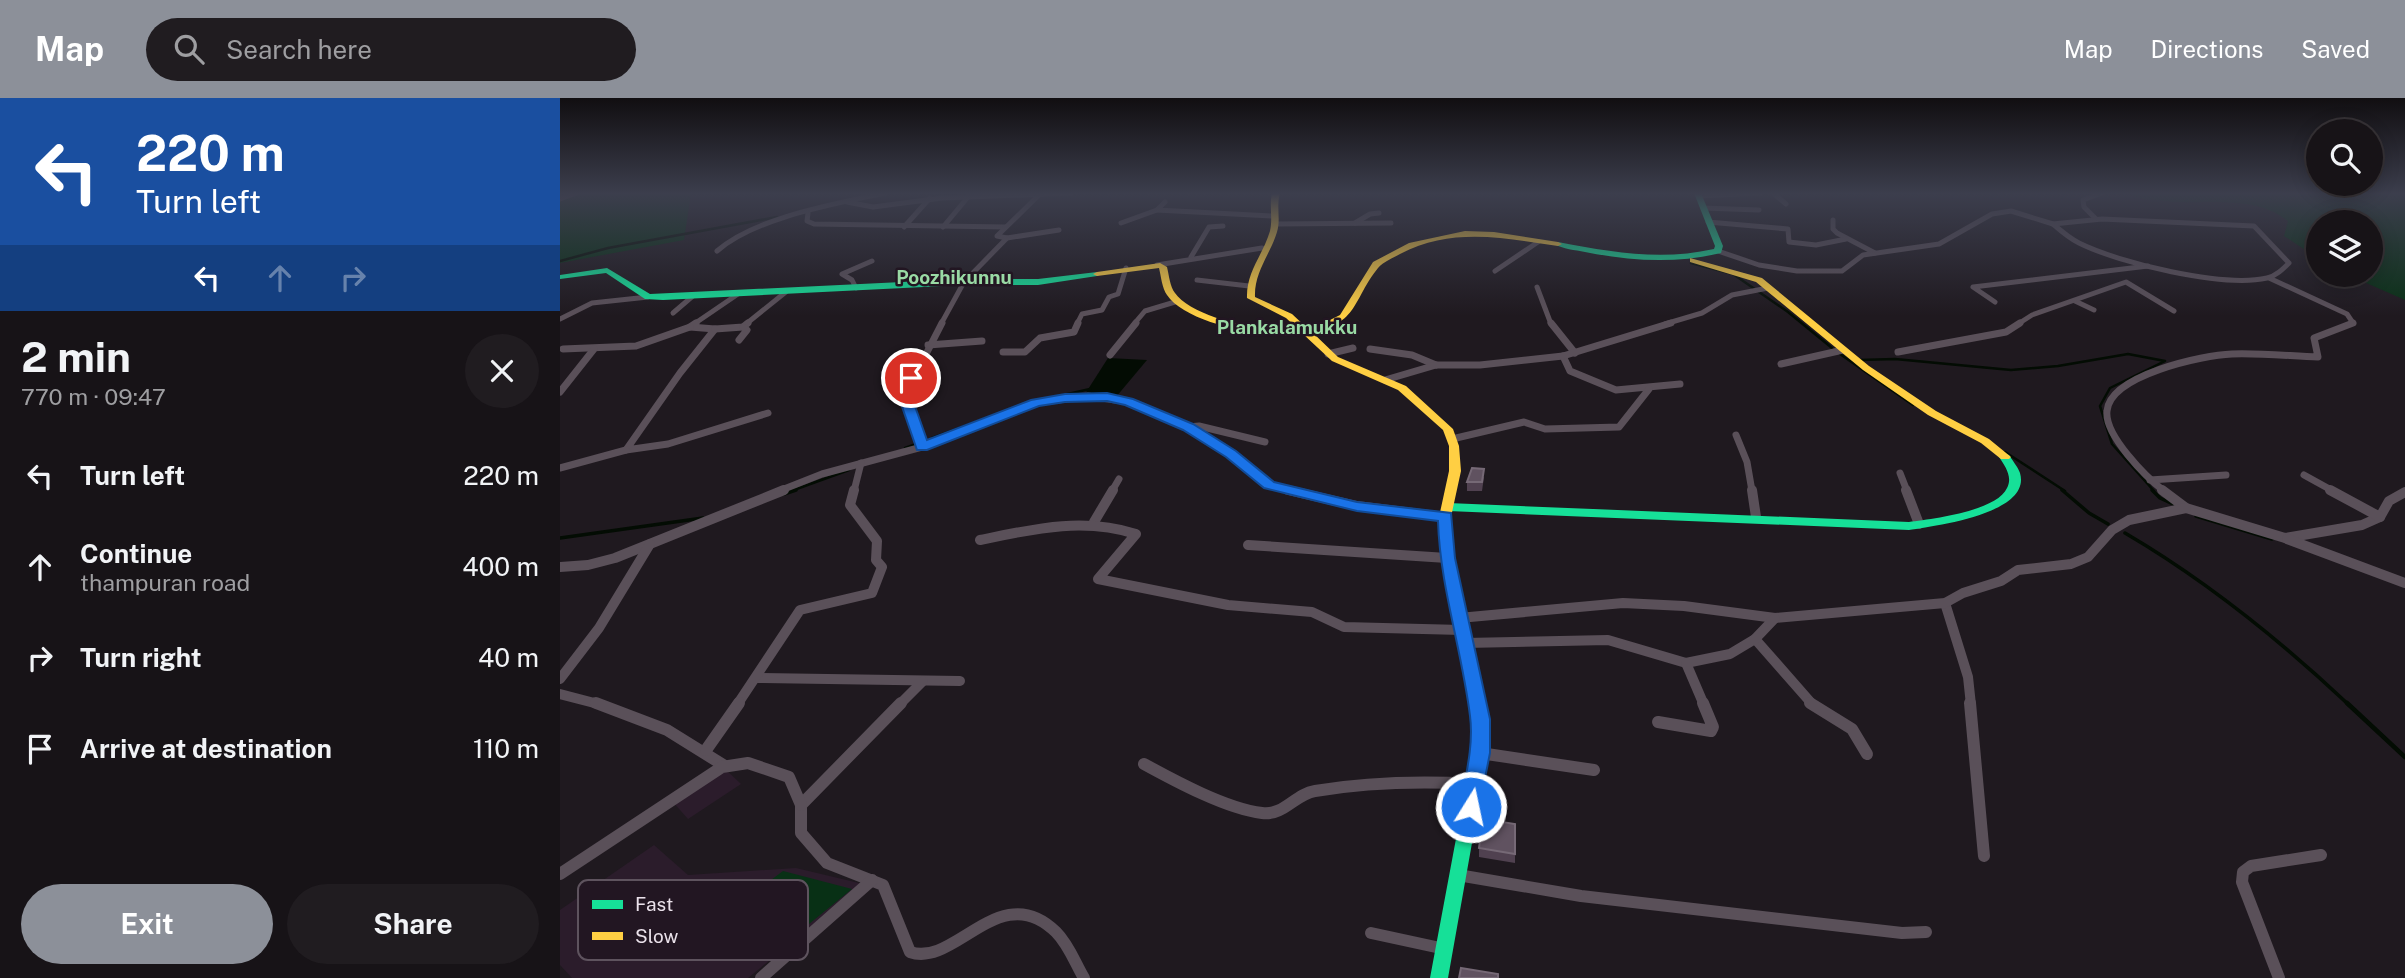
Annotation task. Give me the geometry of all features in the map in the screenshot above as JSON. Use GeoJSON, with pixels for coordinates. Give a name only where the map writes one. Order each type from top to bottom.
{"type":"FeatureCollection","features":[{"type":"Feature","properties":{"kind":"street"},"geometry":{"type":"LineString","coordinates":[[717,251],[729,239],[744,234]]}},
{"type":"Feature","properties":{"kind":"street"},"geometry":{"type":"LineString","coordinates":[[999,234],[996,237],[1033,234]]}},
{"type":"Feature","properties":{"kind":"street"},"geometry":{"type":"LineString","coordinates":[[1191,257],[1205,234]]}},
{"type":"Feature","properties":{"kind":"street"},"geometry":{"type":"LineString","coordinates":[[1268,234],[1249,286],[1251,298],[1289,316],[1328,354],[1385,380],[1430,411],[1452,439],[1455,471],[1446,512],[1447,558],[1480,719],[1480,753],[1439,978]]}},
{"type":"Feature","properties":{"kind":"street"},"geometry":{"type":"LineString","coordinates":[[1157,265],[1163,267],[1167,288],[1175,302],[1207,317],[1257,333],[1294,335],[1339,320],[1348,313],[1369,271],[1384,259],[1441,236],[1459,234]]}},
{"type":"Feature","properties":{"kind":"street"},"geometry":{"type":"LineString","coordinates":[[560,567],[588,565],[650,544],[822,474],[861,466],[922,447],[1035,403],[1088,396],[1129,402],[1188,427],[1231,454],[1269,485],[1357,506],[1446,512],[1756,517],[1919,524],[1983,512],[2006,500],[2014,485],[2013,468],[1999,450],[1933,413],[1843,350],[1768,288],[1739,272],[1675,259],[1621,255],[1477,234]]}},
{"type":"Feature","properties":{"kind":"street"},"geometry":{"type":"LineString","coordinates":[[1712,234],[1718,251]]}},
{"type":"Feature","properties":{"kind":"street"},"geometry":{"type":"LineString","coordinates":[[1788,234],[1789,242],[1816,245],[1846,239]]}},
{"type":"Feature","properties":{"kind":"street"},"geometry":{"type":"LineString","coordinates":[[1840,234],[1875,253]]}},
{"type":"Feature","properties":{"kind":"street"},"geometry":{"type":"LineString","coordinates":[[1675,259],[1718,251],[1759,265],[1842,271],[1851,267],[1855,259],[1875,253],[1939,244],[1956,234]]}},
{"type":"Feature","properties":{"kind":"street"},"geometry":{"type":"LineString","coordinates":[[2066,234],[2078,243],[2099,252],[2157,266],[2243,280],[2269,278],[2347,314],[2353,323],[2314,338],[2318,357],[2231,354],[2174,363],[2121,388],[2109,402],[2106,413],[2120,444],[2150,480],[2186,508],[2285,538],[2405,583]]}},
{"type":"Feature","properties":{"kind":"street"},"geometry":{"type":"LineString","coordinates":[[2261,234],[2289,263],[2269,278]]}},
{"type":"Feature","properties":{"kind":"street"},"geometry":{"type":"LineString","coordinates":[[922,447],[905,395],[928,345],[964,282],[994,248],[1007,238]]}},
{"type":"Feature","properties":{"kind":"street"},"geometry":{"type":"LineString","coordinates":[[1495,271],[1538,242]]}},
{"type":"Feature","properties":{"kind":"street"},"geometry":{"type":"LineString","coordinates":[[560,319],[592,303],[648,297],[964,282],[1038,282],[1262,248]]}},
{"type":"Feature","properties":{"kind":"street"},"geometry":{"type":"LineString","coordinates":[[856,288],[852,280],[842,274],[872,261]]}},
{"type":"Feature","properties":{"kind":"street"},"geometry":{"type":"LineString","coordinates":[[1995,302],[1973,287],[2157,266]]}},
{"type":"Feature","properties":{"kind":"street"},"geometry":{"type":"LineString","coordinates":[[1003,352],[1025,352],[1040,338],[1074,332],[1082,314],[1102,310],[1109,297],[1118,294],[1126,268]]}},
{"type":"Feature","properties":{"kind":"street"},"geometry":{"type":"LineString","coordinates":[[560,277],[607,270],[648,297]]}},
{"type":"Feature","properties":{"kind":"street"},"geometry":{"type":"LineString","coordinates":[[2110,270],[2174,311]]}},
{"type":"Feature","properties":{"kind":"street"},"geometry":{"type":"LineString","coordinates":[[1197,280],[1249,286]]}},
{"type":"Feature","properties":{"kind":"street"},"geometry":{"type":"LineString","coordinates":[[1898,352],[2006,332],[2032,315],[2126,282]]}},
{"type":"Feature","properties":{"kind":"street"},"geometry":{"type":"LineString","coordinates":[[1537,287],[1552,326],[1575,353]]}},
{"type":"Feature","properties":{"kind":"street"},"geometry":{"type":"LineString","coordinates":[[1385,380],[1436,365],[1480,365],[1563,356],[1702,313],[1716,301],[1729,296],[1768,288]]}},
{"type":"Feature","properties":{"kind":"street"},"geometry":{"type":"LineString","coordinates":[[690,327],[743,327],[787,291]]}},
{"type":"Feature","properties":{"kind":"street"},"geometry":{"type":"LineString","coordinates":[[563,349],[653,343],[690,327],[738,294]]}},
{"type":"Feature","properties":{"kind":"street"},"geometry":{"type":"LineString","coordinates":[[673,313],[694,295]]}},
{"type":"Feature","properties":{"kind":"street"},"geometry":{"type":"LineString","coordinates":[[2075,301],[2094,310]]}},
{"type":"Feature","properties":{"kind":"street"},"geometry":{"type":"LineString","coordinates":[[1110,355],[1145,311],[1175,302]]}},
{"type":"Feature","properties":{"kind":"street"},"geometry":{"type":"LineString","coordinates":[[739,340],[747,330],[743,327]]}},
{"type":"Feature","properties":{"kind":"street"},"geometry":{"type":"LineString","coordinates":[[626,450],[661,404],[692,354],[715,329]]}},
{"type":"Feature","properties":{"kind":"street"},"geometry":{"type":"LineString","coordinates":[[928,345],[982,341]]}},
{"type":"Feature","properties":{"kind":"street"},"geometry":{"type":"LineString","coordinates":[[1328,354],[1353,348]]}},
{"type":"Feature","properties":{"kind":"street"},"geometry":{"type":"LineString","coordinates":[[561,390],[594,349]]}},
{"type":"Feature","properties":{"kind":"street"},"geometry":{"type":"LineString","coordinates":[[1370,349],[1405,352],[1436,365]]}},
{"type":"Feature","properties":{"kind":"street"},"geometry":{"type":"LineString","coordinates":[[1781,364],[1843,350]]}},
{"type":"Feature","properties":{"kind":"street"},"geometry":{"type":"LineString","coordinates":[[1563,356],[1570,371],[1591,382],[1616,390],[1681,384]]}},
{"type":"Feature","properties":{"kind":"street"},"geometry":{"type":"LineString","coordinates":[[1452,439],[1524,422],[1545,429],[1619,427],[1649,389]]}},
{"type":"Feature","properties":{"kind":"street"},"geometry":{"type":"LineString","coordinates":[[560,468],[626,450],[668,444],[768,413]]}},
{"type":"Feature","properties":{"kind":"street"},"geometry":{"type":"LineString","coordinates":[[1188,427],[1199,426],[1265,442]]}},
{"type":"Feature","properties":{"kind":"street"},"geometry":{"type":"LineString","coordinates":[[1735,435],[1747,462],[1756,517]]}},
{"type":"Feature","properties":{"kind":"street"},"geometry":{"type":"LineString","coordinates":[[706,750],[800,610],[873,593],[882,567],[876,560],[877,541],[850,505],[861,466]]}},
{"type":"Feature","properties":{"kind":"street"},"geometry":{"type":"LineString","coordinates":[[1900,473],[1919,524]]}},
{"type":"Feature","properties":{"kind":"street"},"geometry":{"type":"LineString","coordinates":[[2150,480],[2227,475]]}},
{"type":"Feature","properties":{"kind":"street"},"geometry":{"type":"LineString","coordinates":[[2304,475],[2380,517]]}},
{"type":"Feature","properties":{"kind":"street"},"geometry":{"type":"LineString","coordinates":[[1094,522],[1119,479]]}},
{"type":"Feature","properties":{"kind":"street"},"geometry":{"type":"LineString","coordinates":[[2285,538],[2362,525],[2380,517],[2389,501],[2405,492]]}},
{"type":"Feature","properties":{"kind":"street"},"geometry":{"type":"LineString","coordinates":[[980,540],[1094,522],[1112,524],[1136,534],[1098,579],[1228,604],[1312,612],[1344,627],[1460,624],[1623,603],[1684,606],[1775,618],[1945,603],[1963,593],[2001,581],[2018,570],[2071,564],[2088,557],[2112,530],[2129,520],[2186,508]]}},
{"type":"Feature","properties":{"kind":"street"},"geometry":{"type":"LineString","coordinates":[[560,679],[599,628],[650,544]]}},
{"type":"Feature","properties":{"kind":"street"},"geometry":{"type":"LineString","coordinates":[[1248,545],[1447,558]]}},
{"type":"Feature","properties":{"kind":"street"},"geometry":{"type":"LineString","coordinates":[[1945,603],[1968,677],[1984,856]]}},
{"type":"Feature","properties":{"kind":"street"},"geometry":{"type":"LineString","coordinates":[[1465,643],[1608,640],[1686,663],[1730,654],[1755,639],[1775,618]]}},
{"type":"Feature","properties":{"kind":"street"},"geometry":{"type":"LineString","coordinates":[[1755,639],[1808,702],[1852,729],[1867,754]]}},
{"type":"Feature","properties":{"kind":"street"},"geometry":{"type":"LineString","coordinates":[[1658,722],[1702,731],[1711,731],[1713,727],[1686,663]]}},
{"type":"Feature","properties":{"kind":"street"},"geometry":{"type":"LineString","coordinates":[[756,678],[960,681]]}},
{"type":"Feature","properties":{"kind":"street"},"geometry":{"type":"LineString","coordinates":[[801,805],[923,681]]}},
{"type":"Feature","properties":{"kind":"street"},"geometry":{"type":"LineString","coordinates":[[560,694],[614,706],[686,738],[725,766]]}},
{"type":"Feature","properties":{"kind":"street"},"geometry":{"type":"LineString","coordinates":[[1480,753],[1594,770]]}},
{"type":"Feature","properties":{"kind":"street"},"geometry":{"type":"LineString","coordinates":[[560,874],[725,766],[754,761],[789,777],[801,805],[801,834],[827,863],[883,885],[909,952],[921,956],[934,953],[1009,912],[1036,917],[1057,932],[1084,978]]}},
{"type":"Feature","properties":{"kind":"street"},"geometry":{"type":"LineString","coordinates":[[1144,764],[1189,789],[1262,813],[1278,813],[1311,791],[1412,780],[1475,784]]}},
{"type":"Feature","properties":{"kind":"street"},"geometry":{"type":"LineString","coordinates":[[2279,978],[2242,882],[2243,872],[2251,866],[2320,855]]}},
{"type":"Feature","properties":{"kind":"street"},"geometry":{"type":"LineString","coordinates":[[1458,875],[1581,896],[1902,933],[1926,932]]}},
{"type":"Feature","properties":{"kind":"street"},"geometry":{"type":"LineString","coordinates":[[808,937],[872,880]]}},
{"type":"Feature","properties":{"kind":"street"},"geometry":{"type":"LineString","coordinates":[[1371,933],[1445,949]]}},
{"type":"Feature","properties":{"kind":"street"},"geometry":{"type":"LineString","coordinates":[[761,978],[781,960]]}},
{"type":"Feature","properties":{"kind":"shaded area"},"geometry":{"type":"Polygon","coordinates":[[[1108,358],[1147,360],[1116,397],[1085,394],[1108,358]]]}},
{"type":"Feature","properties":{"kind":"shaded area"},"geometry":{"type":"Polygon","coordinates":[[[724,768],[741,784],[688,819],[673,802],[724,768]]]}},
{"type":"Feature","properties":{"kind":"shaded area"},"geometry":{"type":"Polygon","coordinates":[[[654,845],[688,875],[796,868],[863,884],[808,929],[808,880],[603,880],[654,845]]]}},
{"type":"Feature","properties":{"kind":"shaded area"},"geometry":{"type":"Polygon","coordinates":[[[578,898],[578,960],[770,960],[748,978],[572,978],[560,965],[560,910],[578,898]]]}},
{"type":"Feature","properties":{"kind":"green space"},"geometry":{"type":"Polygon","coordinates":[[[560,234],[685,234],[684,240],[560,263],[560,234]]]}},
{"type":"Feature","properties":{"kind":"green space"},"geometry":{"type":"Polygon","coordinates":[[[2285,234],[2306,234],[2306,250],[2284,236],[2285,234]]]}},
{"type":"Feature","properties":{"kind":"green space"},"geometry":{"type":"Polygon","coordinates":[[[2383,234],[2405,234],[2405,300],[2375,287],[2383,287],[2383,234]]]}},
{"type":"Feature","properties":{"kind":"green space"},"geometry":{"type":"Polygon","coordinates":[[[783,871],[852,889],[809,924],[808,880],[771,880],[783,871]]]}},
{"type":"Feature","properties":{"kind":"building"},"geometry":{"type":"Polygon","coordinates":[[[1472,468],[1484,469],[1482,482],[1467,482],[1472,468]]]}},
{"type":"Feature","properties":{"kind":"building"},"geometry":{"type":"Polygon","coordinates":[[[1483,819],[1515,824],[1515,854],[1479,848],[1483,819]]]}},
{"type":"Feature","properties":{"kind":"building"},"geometry":{"type":"Polygon","coordinates":[[[1461,968],[1498,974],[1498,978],[1459,978],[1461,968]]]}},
{"type":"Feature","properties":{"kind":"waterway"},"geometry":{"type":"LineString","coordinates":[[560,261],[608,248],[684,234]]}},
{"type":"Feature","properties":{"kind":"waterway"},"geometry":{"type":"LineString","coordinates":[[1691,263],[1733,274],[1788,312],[1832,348]]}},
{"type":"Feature","properties":{"kind":"waterway"},"geometry":{"type":"LineString","coordinates":[[1840,354],[1913,405]]}},
{"type":"Feature","properties":{"kind":"waterway"},"geometry":{"type":"LineString","coordinates":[[1860,360],[1895,359],[2011,370],[2058,366],[2128,354],[2165,361],[2110,388],[2100,406],[2112,444],[2154,491]]}},
{"type":"Feature","properties":{"kind":"waterway"},"geometry":{"type":"LineString","coordinates":[[1050,398],[1090,389]]}},
{"type":"Feature","properties":{"kind":"waterway"},"geometry":{"type":"LineString","coordinates":[[932,438],[1009,410]]}},
{"type":"Feature","properties":{"kind":"waterway"},"geometry":{"type":"LineString","coordinates":[[905,448],[916,444]]}},
{"type":"Feature","properties":{"kind":"waterway"},"geometry":{"type":"LineString","coordinates":[[2005,452],[2065,491]]}},
{"type":"Feature","properties":{"kind":"waterway"},"geometry":{"type":"LineString","coordinates":[[791,491],[849,470]]}},
{"type":"Feature","properties":{"kind":"waterway"},"geometry":{"type":"LineString","coordinates":[[784,494],[796,490]]}},
{"type":"Feature","properties":{"kind":"waterway"},"geometry":{"type":"LineString","coordinates":[[2062,490],[2089,513],[2108,524]]}},
{"type":"Feature","properties":{"kind":"waterway"},"geometry":{"type":"LineString","coordinates":[[2152,490],[2160,498],[2173,504]]}},
{"type":"Feature","properties":{"kind":"waterway"},"geometry":{"type":"LineString","coordinates":[[2196,516],[2272,539]]}},
{"type":"Feature","properties":{"kind":"waterway"},"geometry":{"type":"LineString","coordinates":[[560,538],[703,518]]}},
{"type":"Feature","properties":{"kind":"waterway"},"geometry":{"type":"LineString","coordinates":[[2125,533],[2214,591],[2296,657],[2349,705]]}},
{"type":"Feature","properties":{"kind":"waterway"},"geometry":{"type":"LineString","coordinates":[[2347,703],[2405,757]]}},
{"type":"Feature","properties":{"kind":"traffic: fast"},"geometry":{"type":"LineString","coordinates":[[1558,244],[1618,255],[1678,258],[1718,251],[1719,246],[1714,234]]}},
{"type":"Feature","properties":{"kind":"traffic: fast"},"geometry":{"type":"LineString","coordinates":[[560,277],[607,270],[648,297],[663,297],[964,282],[1038,282],[1097,274]]}},
{"type":"Feature","properties":{"kind":"traffic: fast"},"geometry":{"type":"LineString","coordinates":[[1448,507],[1909,526],[1964,516],[2002,501],[2013,489],[2015,475],[2005,457]]}},
{"type":"Feature","properties":{"kind":"traffic: fast"},"geometry":{"type":"LineString","coordinates":[[1439,978],[1480,753],[1480,719],[1456,598]]}},
{"type":"Feature","properties":{"kind":"traffic: slow"},"geometry":{"type":"LineString","coordinates":[[1273,234],[1252,279],[1251,298],[1289,316],[1335,359],[1402,388],[1448,429],[1454,446],[1455,471],[1445,517],[1445,541],[1456,598]]}},
{"type":"Feature","properties":{"kind":"traffic: slow"},"geometry":{"type":"LineString","coordinates":[[1097,274],[1157,265],[1163,267],[1170,293],[1186,309],[1240,328],[1288,334],[1321,328],[1343,317],[1376,264],[1412,245],[1460,234]]}},
{"type":"Feature","properties":{"kind":"traffic: slow"},"geometry":{"type":"LineString","coordinates":[[1494,234],[1558,244]]}},
{"type":"Feature","properties":{"kind":"traffic: slow"},"geometry":{"type":"LineString","coordinates":[[1693,260],[1759,280],[1866,368],[1932,413],[1985,441],[2005,457]]}},
{"type":"Feature","properties":{"kind":"district","name":"Poozhikunnu"},"geometry":{"type":"Point","coordinates":[954,277]}},
{"type":"Feature","properties":{"kind":"district","name":"Plankalamukku"},"geometry":{"type":"Point","coordinates":[1287,327]}},
{"type":"Feature","properties":{"kind":"route"},"geometry":{"type":"LineString","coordinates":[[911,378],[905,395],[922,447],[1035,403],[1088,396],[1107,397],[1129,402],[1188,427],[1231,454],[1269,485],[1357,506],[1445,517],[1447,558],[1480,719],[1480,753],[1471,807]]}}]}
